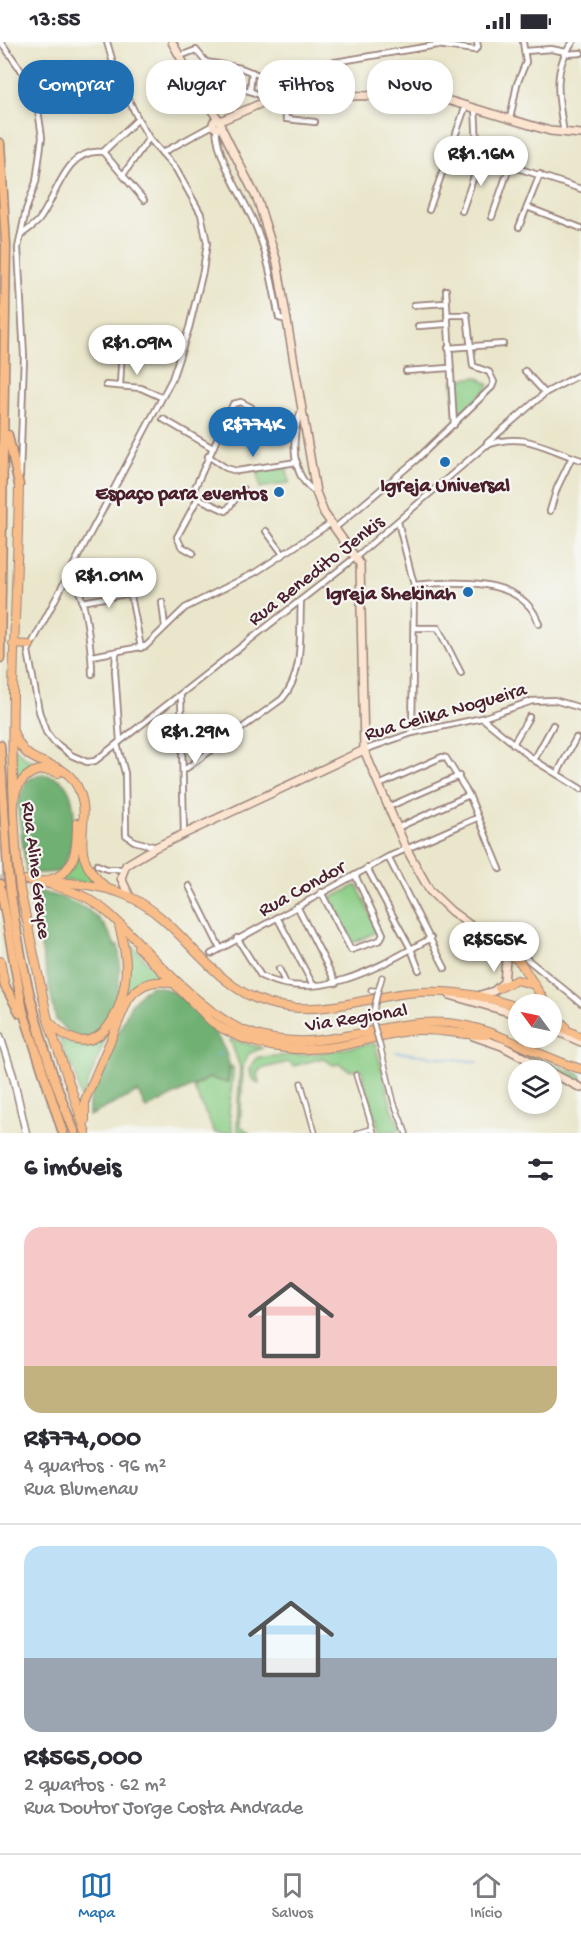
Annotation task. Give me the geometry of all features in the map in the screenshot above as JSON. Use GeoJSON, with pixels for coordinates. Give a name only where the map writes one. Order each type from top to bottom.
{"type":"FeatureCollection","features":[{"type":"Feature","properties":{"kind":"highway"},"geometry":{"type":"LineString","coordinates":[[0,143],[6,245],[0,658]]}},
{"type":"Feature","properties":{"kind":"highway"},"geometry":{"type":"LineString","coordinates":[[5,422],[19,485]]}},
{"type":"Feature","properties":{"kind":"highway"},"geometry":{"type":"LineString","coordinates":[[10,446],[21,448]]}},
{"type":"Feature","properties":{"kind":"highway"},"geometry":{"type":"LineString","coordinates":[[0,745],[8,871],[3,886],[12,962],[32,1041]]}},
{"type":"Feature","properties":{"kind":"highway"},"geometry":{"type":"LineString","coordinates":[[3,886],[39,1034],[56,1089],[75,1133]]}},
{"type":"Feature","properties":{"kind":"highway"},"geometry":{"type":"LineString","coordinates":[[2,983],[15,1001],[32,1041],[63,1133]]}},
{"type":"Feature","properties":{"kind":"main road"},"geometry":{"type":"LineString","coordinates":[[172,42],[258,201],[269,232],[288,320],[316,492],[333,526],[357,556],[363,586],[364,750],[397,828],[422,879],[439,901],[520,962],[539,994]]}},
{"type":"Feature","properties":{"kind":"main road"},"geometry":{"type":"LineString","coordinates":[[355,96],[414,95],[440,98],[564,133],[581,134]]}},
{"type":"Feature","properties":{"kind":"main road"},"geometry":{"type":"LineString","coordinates":[[218,125],[258,105]]}},
{"type":"Feature","properties":{"kind":"main road","name":"Rua Aline Greyce"},"geometry":{"type":"LineString","coordinates":[[19,485],[10,724],[12,811],[18,872],[48,1020],[86,1132]]}},
{"type":"Feature","properties":{"kind":"main road"},"geometry":{"type":"LineString","coordinates":[[13,644],[30,645]]}},
{"type":"Feature","properties":{"kind":"main road"},"geometry":{"type":"LineString","coordinates":[[10,724],[18,745],[27,755],[60,769],[77,787],[82,802],[83,846],[87,867],[108,889]]}},
{"type":"Feature","properties":{"kind":"main road","name":"Rua Celika Nogueira"},"geometry":{"type":"LineString","coordinates":[[123,868],[156,847],[364,750]]}},
{"type":"Feature","properties":{"kind":"main road"},"geometry":{"type":"LineString","coordinates":[[12,811],[20,783],[35,771],[56,772],[68,782],[76,795],[77,828],[74,860],[61,876],[42,882]]}},
{"type":"Feature","properties":{"kind":"main road"},"geometry":{"type":"LineString","coordinates":[[123,868],[122,882],[130,897]]}},
{"type":"Feature","properties":{"kind":"main road"},"geometry":{"type":"LineString","coordinates":[[25,880],[108,889]]}},
{"type":"Feature","properties":{"kind":"main road"},"geometry":{"type":"LineString","coordinates":[[42,882],[89,899],[119,923],[132,937],[142,954],[172,984],[223,1029],[247,1039],[279,1047],[333,1047],[418,1030],[494,1035]]}},
{"type":"Feature","properties":{"kind":"main road","name":"Via Regional"},"geometry":{"type":"LineString","coordinates":[[108,889],[130,897],[160,917],[218,973],[267,1003],[315,1010],[405,994],[440,992],[480,995],[508,1004]]}},
{"type":"Feature","properties":{"kind":"main road"},"geometry":{"type":"LineString","coordinates":[[48,1020],[66,1038],[73,1041],[86,1042],[103,1033],[115,1012],[125,978],[124,949],[119,923]]}},
{"type":"Feature","properties":{"kind":"main road","name":"Via Regional"},"geometry":{"type":"LineString","coordinates":[[132,937],[211,1011],[254,1034],[282,1041],[316,1042],[430,1023],[472,1027],[581,1069]]}},
{"type":"Feature","properties":{"kind":"main road"},"geometry":{"type":"LineString","coordinates":[[499,988],[507,975],[506,960],[501,948]]}},
{"type":"Feature","properties":{"kind":"main road"},"geometry":{"type":"LineString","coordinates":[[0,961],[2,983]]}},
{"type":"Feature","properties":{"kind":"main road"},"geometry":{"type":"LineString","coordinates":[[480,995],[517,980],[531,984]]}},
{"type":"Feature","properties":{"kind":"main road"},"geometry":{"type":"LineString","coordinates":[[86,1132],[85,1100],[128,1000],[136,989],[149,982],[172,984]]}},
{"type":"Feature","properties":{"kind":"main road"},"geometry":{"type":"LineString","coordinates":[[440,992],[508,1012]]}},
{"type":"Feature","properties":{"kind":"main road"},"geometry":{"type":"LineString","coordinates":[[562,1023],[570,1031]]}},
{"type":"Feature","properties":{"kind":"main road"},"geometry":{"type":"LineString","coordinates":[[562,1027],[581,1037]]}},
{"type":"Feature","properties":{"kind":"main road"},"geometry":{"type":"LineString","coordinates":[[562,1033],[581,1042]]}},
{"type":"Feature","properties":{"kind":"main road"},"geometry":{"type":"LineString","coordinates":[[468,1035],[502,1046],[528,1060]]}},
{"type":"Feature","properties":{"kind":"main road"},"geometry":{"type":"LineString","coordinates":[[562,1078],[581,1088]]}},
{"type":"Feature","properties":{"kind":"street","name":"Rua Aline Greyce"},"geometry":{"type":"LineString","coordinates":[[1,42],[35,90],[42,137],[36,182],[20,236],[20,328],[24,356],[19,485]]}},
{"type":"Feature","properties":{"kind":"street"},"geometry":{"type":"LineString","coordinates":[[30,645],[181,356],[203,272],[207,243],[201,214],[181,177],[149,138],[138,119],[116,73],[107,42]]}},
{"type":"Feature","properties":{"kind":"street"},"geometry":{"type":"LineString","coordinates":[[346,60],[437,45],[475,50],[478,47],[477,42]]}},
{"type":"Feature","properties":{"kind":"street"},"geometry":{"type":"LineString","coordinates":[[510,119],[517,84],[526,62],[523,42]]}},
{"type":"Feature","properties":{"kind":"street"},"geometry":{"type":"LineString","coordinates":[[564,133],[558,79],[565,53],[573,42]]}},
{"type":"Feature","properties":{"kind":"street"},"geometry":{"type":"LineString","coordinates":[[526,51],[551,49],[565,53],[581,53]]}},
{"type":"Feature","properties":{"kind":"street"},"geometry":{"type":"LineString","coordinates":[[180,56],[196,50],[204,60]]}},
{"type":"Feature","properties":{"kind":"street"},"geometry":{"type":"LineString","coordinates":[[246,71],[258,75]]}},
{"type":"Feature","properties":{"kind":"street"},"geometry":{"type":"LineString","coordinates":[[250,91],[252,72]]}},
{"type":"Feature","properties":{"kind":"street"},"geometry":{"type":"LineString","coordinates":[[246,90],[258,93]]}},
{"type":"Feature","properties":{"kind":"street"},"geometry":{"type":"LineString","coordinates":[[429,210],[466,105]]}},
{"type":"Feature","properties":{"kind":"street"},"geometry":{"type":"LineString","coordinates":[[462,212],[481,156],[477,145],[475,108]]}},
{"type":"Feature","properties":{"kind":"street"},"geometry":{"type":"LineString","coordinates":[[284,114],[286,118],[315,123]]}},
{"type":"Feature","properties":{"kind":"street"},"geometry":{"type":"LineString","coordinates":[[20,236],[39,220],[74,161],[96,152],[103,152],[138,119]]}},
{"type":"Feature","properties":{"kind":"street"},"geometry":{"type":"LineString","coordinates":[[162,153],[218,125],[224,159],[256,226],[266,254],[279,318],[288,320]]}},
{"type":"Feature","properties":{"kind":"street"},"geometry":{"type":"LineString","coordinates":[[123,175],[149,138]]}},
{"type":"Feature","properties":{"kind":"street"},"geometry":{"type":"LineString","coordinates":[[103,152],[144,200]]}},
{"type":"Feature","properties":{"kind":"street"},"geometry":{"type":"LineString","coordinates":[[481,156],[581,189]]}},
{"type":"Feature","properties":{"kind":"street"},"geometry":{"type":"LineString","coordinates":[[492,217],[510,165]]}},
{"type":"Feature","properties":{"kind":"street"},"geometry":{"type":"LineString","coordinates":[[519,227],[540,174]]}},
{"type":"Feature","properties":{"kind":"street"},"geometry":{"type":"LineString","coordinates":[[527,207],[581,228]]}},
{"type":"Feature","properties":{"kind":"street"},"geometry":{"type":"LineString","coordinates":[[446,290],[454,424]]}},
{"type":"Feature","properties":{"kind":"street"},"geometry":{"type":"LineString","coordinates":[[414,305],[446,303]]}},
{"type":"Feature","properties":{"kind":"street"},"geometry":{"type":"LineString","coordinates":[[92,656],[141,648],[156,639],[185,608],[239,581],[333,526],[489,392],[494,382],[491,375],[486,370],[473,366],[466,314],[447,315]]}},
{"type":"Feature","properties":{"kind":"street"},"geometry":{"type":"LineString","coordinates":[[418,326],[447,324]]}},
{"type":"Feature","properties":{"kind":"street"},"geometry":{"type":"LineString","coordinates":[[120,385],[123,330]]}},
{"type":"Feature","properties":{"kind":"street"},"geometry":{"type":"LineString","coordinates":[[448,348],[503,344]]}},
{"type":"Feature","properties":{"kind":"street"},"geometry":{"type":"LineString","coordinates":[[406,371],[449,368]]}},
{"type":"Feature","properties":{"kind":"street"},"geometry":{"type":"LineString","coordinates":[[525,371],[545,393]]}},
{"type":"Feature","properties":{"kind":"street"},"geometry":{"type":"LineString","coordinates":[[485,446],[545,393],[581,374]]}},
{"type":"Feature","properties":{"kind":"street"},"geometry":{"type":"LineString","coordinates":[[106,385],[141,388],[161,397]]}},
{"type":"Feature","properties":{"kind":"street"},"geometry":{"type":"LineString","coordinates":[[243,489],[226,511],[198,498],[193,488],[233,404],[241,402],[251,407]]}},
{"type":"Feature","properties":{"kind":"street"},"geometry":{"type":"LineString","coordinates":[[302,409],[294,435],[297,462],[302,478],[316,492]]}},
{"type":"Feature","properties":{"kind":"street"},"geometry":{"type":"LineString","coordinates":[[163,419],[211,447]]}},
{"type":"Feature","properties":{"kind":"street","name":"Rua Benedito Jenkis"},"geometry":{"type":"LineString","coordinates":[[30,645],[27,659],[46,732],[53,741],[80,760],[95,761],[181,696],[357,556],[485,446],[500,440],[516,438],[581,460]]}},
{"type":"Feature","properties":{"kind":"street"},"geometry":{"type":"LineString","coordinates":[[208,456],[226,468],[237,471],[297,462]]}},
{"type":"Feature","properties":{"kind":"street"},"geometry":{"type":"LineString","coordinates":[[550,512],[557,488],[572,457]]}},
{"type":"Feature","properties":{"kind":"street"},"geometry":{"type":"LineString","coordinates":[[193,554],[181,546],[177,537],[198,498]]}},
{"type":"Feature","properties":{"kind":"street"},"geometry":{"type":"LineString","coordinates":[[398,522],[414,585],[412,733]]}},
{"type":"Feature","properties":{"kind":"street"},"geometry":{"type":"LineString","coordinates":[[266,531],[283,554]]}},
{"type":"Feature","properties":{"kind":"street"},"geometry":{"type":"LineString","coordinates":[[125,564],[141,648]]}},
{"type":"Feature","properties":{"kind":"street"},"geometry":{"type":"LineString","coordinates":[[66,578],[77,586],[82,602],[92,656],[92,674]]}},
{"type":"Feature","properties":{"kind":"street"},"geometry":{"type":"LineString","coordinates":[[414,585],[485,586],[508,591],[524,600],[533,609],[539,624]]}},
{"type":"Feature","properties":{"kind":"street"},"geometry":{"type":"LineString","coordinates":[[82,602],[131,593]]}},
{"type":"Feature","properties":{"kind":"street"},"geometry":{"type":"LineString","coordinates":[[184,770],[282,699],[291,689],[297,672],[301,600]]}},
{"type":"Feature","properties":{"kind":"street"},"geometry":{"type":"LineString","coordinates":[[162,602],[165,627]]}},
{"type":"Feature","properties":{"kind":"street"},"geometry":{"type":"LineString","coordinates":[[415,628],[438,628],[461,673]]}},
{"type":"Feature","properties":{"kind":"street"},"geometry":{"type":"LineString","coordinates":[[116,652],[118,742],[125,773],[126,836],[134,841],[156,847]]}},
{"type":"Feature","properties":{"kind":"street"},"geometry":{"type":"LineString","coordinates":[[181,696],[184,835]]}},
{"type":"Feature","properties":{"kind":"street","name":"Rua Celika Nogueira"},"geometry":{"type":"LineString","coordinates":[[364,750],[412,733],[482,718],[514,706],[544,700],[562,702],[581,708]]}},
{"type":"Feature","properties":{"kind":"street"},"geometry":{"type":"LineString","coordinates":[[513,744],[529,717]]}},
{"type":"Feature","properties":{"kind":"street"},"geometry":{"type":"LineString","coordinates":[[482,718],[534,760],[580,786]]}},
{"type":"Feature","properties":{"kind":"street"},"geometry":{"type":"LineString","coordinates":[[534,760],[553,725]]}},
{"type":"Feature","properties":{"kind":"street"},"geometry":{"type":"LineString","coordinates":[[557,774],[576,738]]}},
{"type":"Feature","properties":{"kind":"street"},"geometry":{"type":"LineString","coordinates":[[379,785],[442,757],[446,758],[469,795],[500,869]]}},
{"type":"Feature","properties":{"kind":"street"},"geometry":{"type":"LineString","coordinates":[[388,807],[459,776]]}},
{"type":"Feature","properties":{"kind":"street"},"geometry":{"type":"LineString","coordinates":[[397,828],[469,795]]}},
{"type":"Feature","properties":{"kind":"street","name":"Rua Condor"},"geometry":{"type":"LineString","coordinates":[[211,954],[388,857],[477,818]]}},
{"type":"Feature","properties":{"kind":"street"},"geometry":{"type":"LineString","coordinates":[[388,857],[445,968]]}},
{"type":"Feature","properties":{"kind":"street"},"geometry":{"type":"LineString","coordinates":[[97,865],[107,869],[123,868]]}},
{"type":"Feature","properties":{"kind":"street"},"geometry":{"type":"LineString","coordinates":[[368,868],[411,949],[419,970]]}},
{"type":"Feature","properties":{"kind":"street"},"geometry":{"type":"LineString","coordinates":[[321,892],[351,950],[380,940],[383,934],[355,874]]}},
{"type":"Feature","properties":{"kind":"street"},"geometry":{"type":"LineString","coordinates":[[189,886],[220,948]]}},
{"type":"Feature","properties":{"kind":"street"},"geometry":{"type":"LineString","coordinates":[[297,906],[336,982]]}},
{"type":"Feature","properties":{"kind":"street"},"geometry":{"type":"LineString","coordinates":[[277,917],[313,985]]}},
{"type":"Feature","properties":{"kind":"street"},"geometry":{"type":"LineString","coordinates":[[237,938],[261,976],[286,984],[313,985],[336,982],[363,974],[431,938]]}},
{"type":"Feature","properties":{"kind":"street"},"geometry":{"type":"LineString","coordinates":[[501,948],[511,946],[581,1003]]}},
{"type":"Feature","properties":{"kind":"street"},"geometry":{"type":"LineString","coordinates":[[279,969],[286,984]]}},
{"type":"Feature","properties":{"kind":"street"},"geometry":{"type":"LineString","coordinates":[[382,977],[372,1018],[394,1103],[406,1133]]}},
{"type":"Feature","properties":{"kind":"street"},"geometry":{"type":"LineString","coordinates":[[371,990],[378,992]]}},
{"type":"Feature","properties":{"kind":"street"},"geometry":{"type":"LineString","coordinates":[[0,1036],[13,1076],[26,1133]]}},
{"type":"Feature","properties":{"kind":"street"},"geometry":{"type":"LineString","coordinates":[[356,1075],[373,1131],[358,1133]]}},
{"type":"Feature","properties":{"kind":"street"},"geometry":{"type":"LineString","coordinates":[[301,1083],[315,1133]]}},
{"type":"Feature","properties":{"kind":"green space"},"geometry":{"type":"Polygon","coordinates":[[[478,377],[489,385],[486,390],[459,415],[455,415],[453,380],[478,377]]]}},
{"type":"Feature","properties":{"kind":"green space"},"geometry":{"type":"Polygon","coordinates":[[[287,468],[289,483],[260,488],[258,472],[287,468]]]}},
{"type":"Feature","properties":{"kind":"green space"},"geometry":{"type":"Polygon","coordinates":[[[15,747],[25,758],[46,768],[32,768],[16,780],[15,747]]]}},
{"type":"Feature","properties":{"kind":"green space"},"geometry":{"type":"Polygon","coordinates":[[[41,774],[58,779],[69,790],[74,814],[74,828],[64,865],[58,872],[27,874],[17,804],[27,780],[41,774]]]}},
{"type":"Feature","properties":{"kind":"green space"},"geometry":{"type":"Polygon","coordinates":[[[79,842],[83,866],[96,884],[58,880],[72,869],[78,854],[79,842]]]}},
{"type":"Feature","properties":{"kind":"green space"},"geometry":{"type":"Polygon","coordinates":[[[357,885],[378,931],[353,943],[331,898],[357,885]]]}},
{"type":"Feature","properties":{"kind":"green space"},"geometry":{"type":"Polygon","coordinates":[[[29,889],[69,900],[81,906],[101,921],[115,946],[118,945],[119,983],[112,1012],[98,1033],[87,1038],[73,1037],[56,1020],[29,889]]]}},
{"type":"Feature","properties":{"kind":"green space"},"geometry":{"type":"Polygon","coordinates":[[[125,939],[163,978],[146,979],[125,994],[125,939]]]}},
{"type":"Feature","properties":{"kind":"green space"},"geometry":{"type":"Polygon","coordinates":[[[151,986],[176,994],[200,1014],[210,1026],[219,1039],[229,1064],[227,1083],[209,1078],[146,1109],[138,1092],[89,1116],[89,1101],[131,1004],[151,986]]]}},
{"type":"Feature","properties":{"kind":"green space"},"geometry":{"type":"Polygon","coordinates":[[[108,1032],[81,1101],[75,1071],[64,1054],[59,1037],[72,1044],[84,1045],[96,1041],[108,1032]]]}},
{"type":"Feature","properties":{"kind":"green space"},"geometry":{"type":"Polygon","coordinates":[[[230,1039],[262,1048],[248,1054],[243,1067],[240,1125],[249,1133],[239,1133],[237,1128],[240,1067],[230,1039]]]}},
{"type":"Feature","properties":{"kind":"green space"},"geometry":{"type":"Polygon","coordinates":[[[375,1043],[392,1108],[401,1130],[380,1133],[361,1069],[351,1071],[339,1064],[333,1065],[323,1058],[294,1066],[288,1062],[261,1069],[257,1073],[259,1083],[253,1080],[250,1071],[258,1057],[314,1054],[375,1043]]]}},
{"type":"Feature","properties":{"kind":"green space"},"geometry":{"type":"Polygon","coordinates":[[[510,1048],[544,1060],[533,1060],[510,1048]]]}},
{"type":"Feature","properties":{"kind":"green space"},"geometry":{"type":"Polygon","coordinates":[[[230,1066],[233,1067],[233,1074],[229,1112],[233,1133],[215,1133],[193,1087],[209,1078],[228,1083],[230,1066]]]}},
{"type":"Feature","properties":{"kind":"green space"},"geometry":{"type":"Polygon","coordinates":[[[562,1067],[581,1075],[581,1085],[562,1075],[562,1067]]]}},
{"type":"Feature","properties":{"kind":"waterway"},"geometry":{"type":"LineString","coordinates":[[396,1052],[478,1062]]}},
{"type":"Feature","properties":{"kind":"waterway"},"geometry":{"type":"LineString","coordinates":[[215,1057],[221,1053]]}},
{"type":"Feature","properties":{"kind":"tunnel"},"geometry":{"type":"LineString","coordinates":[[0,879],[14,880]]}},
{"type":"Feature","properties":{"kind":"place","name":"Igreja Universal"},"geometry":{"type":"Point","coordinates":[445,462]}},
{"type":"Feature","properties":{"kind":"place","name":"Espaço para eventos"},"geometry":{"type":"Point","coordinates":[279,492]}},
{"type":"Feature","properties":{"kind":"place","name":"Igreja Shekinah"},"geometry":{"type":"Point","coordinates":[468,592]}}]}
